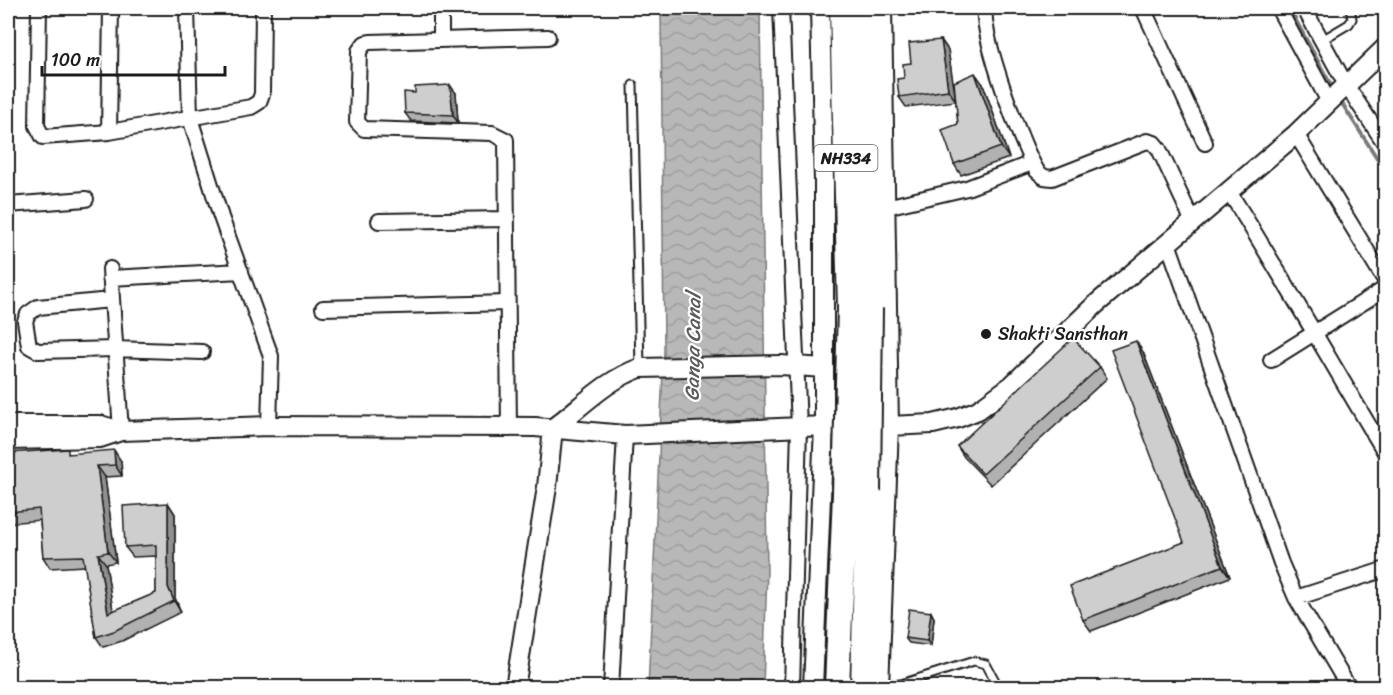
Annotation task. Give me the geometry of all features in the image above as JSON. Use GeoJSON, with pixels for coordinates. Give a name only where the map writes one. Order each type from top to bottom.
{"type":"FeatureCollection","features":[{"type":"Feature","properties":{"kind":"highway","name":"NH334"},"geometry":{"type":"LineString","coordinates":[[842,8],[860,308]]}},
{"type":"Feature","properties":{"kind":"highway","name":"NH334"},"geometry":{"type":"LineString","coordinates":[[837,687],[857,492],[866,8]]}},
{"type":"Feature","properties":{"kind":"highway","name":"NH334"},"geometry":{"type":"LineString","coordinates":[[857,492],[874,687]]}},
{"type":"Feature","properties":{"kind":"main road"},"geometry":{"type":"LineString","coordinates":[[813,687],[824,426],[824,182],[820,8]]}},
{"type":"Feature","properties":{"kind":"main road"},"geometry":{"type":"LineString","coordinates":[[874,687],[889,426],[882,8]]}},
{"type":"Feature","properties":{"kind":"main road"},"geometry":{"type":"LineString","coordinates":[[8,440],[100,438],[121,431],[269,426],[553,428],[625,435],[779,427],[933,424],[978,410],[1012,385],[1095,305],[1296,134],[1386,47]]}},
{"type":"Feature","properties":{"kind":"main road"},"geometry":{"type":"LineString","coordinates":[[515,687],[547,487],[553,428],[622,375],[646,368],[789,366],[824,368]]}},
{"type":"Feature","properties":{"kind":"main road"},"geometry":{"type":"LineString","coordinates":[[8,424],[100,425],[121,431]]}},
{"type":"Feature","properties":{"kind":"street"},"geometry":{"type":"LineString","coordinates":[[39,8],[38,132],[43,137],[52,138],[109,132],[251,107],[259,102],[262,94],[263,8]]}},
{"type":"Feature","properties":{"kind":"street"},"geometry":{"type":"LineString","coordinates":[[109,132],[111,8]]}},
{"type":"Feature","properties":{"kind":"street"},"geometry":{"type":"LineString","coordinates":[[188,8],[190,118],[271,356],[269,426]]}},
{"type":"Feature","properties":{"kind":"street"},"geometry":{"type":"LineString","coordinates":[[441,8],[441,40]]}},
{"type":"Feature","properties":{"kind":"street"},"geometry":{"type":"LineString","coordinates":[[781,8],[789,366],[799,427],[792,687]]}},
{"type":"Feature","properties":{"kind":"street"},"geometry":{"type":"LineString","coordinates":[[985,8],[984,19],[989,45],[1032,163],[1044,177],[1052,178],[1139,142],[1154,143],[1193,222]]}},
{"type":"Feature","properties":{"kind":"street"},"geometry":{"type":"LineString","coordinates":[[1143,8],[1205,143]]}},
{"type":"Feature","properties":{"kind":"street"},"geometry":{"type":"LineString","coordinates":[[1278,8],[1329,102]]}},
{"type":"Feature","properties":{"kind":"street"},"geometry":{"type":"LineString","coordinates":[[1304,8],[1347,85],[1386,145]]}},
{"type":"Feature","properties":{"kind":"street"},"geometry":{"type":"LineString","coordinates":[[508,428],[508,146],[500,135],[492,133],[364,129],[357,122],[361,46],[370,42],[548,37]]}},
{"type":"Feature","properties":{"kind":"street"},"geometry":{"type":"LineString","coordinates":[[1296,134],[1386,282]]}},
{"type":"Feature","properties":{"kind":"street"},"geometry":{"type":"LineString","coordinates":[[886,207],[967,188],[1032,163]]}},
{"type":"Feature","properties":{"kind":"street"},"geometry":{"type":"LineString","coordinates":[[1228,190],[1272,259],[1312,333],[1386,454]]}},
{"type":"Feature","properties":{"kind":"street"},"geometry":{"type":"LineString","coordinates":[[8,206],[86,199]]}},
{"type":"Feature","properties":{"kind":"street"},"geometry":{"type":"LineString","coordinates":[[378,221],[507,219]]}},
{"type":"Feature","properties":{"kind":"street"},"geometry":{"type":"LineString","coordinates":[[1168,243],[1263,516],[1296,598],[1349,687]]}},
{"type":"Feature","properties":{"kind":"street"},"geometry":{"type":"LineString","coordinates":[[121,431],[110,274],[241,272]]}},
{"type":"Feature","properties":{"kind":"street"},"geometry":{"type":"LineString","coordinates":[[1271,360],[1386,288]]}},
{"type":"Feature","properties":{"kind":"street"},"geometry":{"type":"LineString","coordinates":[[111,300],[38,307],[28,314],[26,330],[28,346],[38,351],[115,349],[202,352]]}},
{"type":"Feature","properties":{"kind":"street"},"geometry":{"type":"LineString","coordinates":[[323,308],[507,303]]}},
{"type":"Feature","properties":{"kind":"street"},"geometry":{"type":"LineString","coordinates":[[611,687],[625,435]]}},
{"type":"Feature","properties":{"kind":"street"},"geometry":{"type":"LineString","coordinates":[[1296,598],[1386,569]]}},
{"type":"Feature","properties":{"kind":"lane"},"geometry":{"type":"LineString","coordinates":[[1322,40],[1349,24],[1352,19],[1350,8]]}},
{"type":"Feature","properties":{"kind":"lane"},"geometry":{"type":"LineString","coordinates":[[633,85],[646,368]]}},
{"type":"Feature","properties":{"kind":"lane"},"geometry":{"type":"LineString","coordinates":[[874,687],[900,684],[974,661],[986,664],[999,687]]}},
{"type":"Feature","properties":{"kind":"water","name":"Ganga Canal"},"geometry":{"type":"Polygon","coordinates":[[[661,8],[760,8],[767,571],[763,687],[648,688],[664,351],[661,8]]]}},
{"type":"Feature","properties":{"kind":"building"},"geometry":{"type":"Polygon","coordinates":[[[941,40],[948,90],[899,97],[897,79],[904,78],[903,64],[911,63],[909,43],[941,40]]]}},
{"type":"Feature","properties":{"kind":"building"},"geometry":{"type":"Polygon","coordinates":[[[975,73],[1001,147],[954,164],[942,130],[958,124],[954,82],[975,73]]]}},
{"type":"Feature","properties":{"kind":"building"},"geometry":{"type":"Polygon","coordinates":[[[450,85],[453,115],[405,113],[404,92],[415,93],[415,87],[450,85]]]}},
{"type":"Feature","properties":{"kind":"building"},"geometry":{"type":"Polygon","coordinates":[[[1073,338],[1100,367],[983,474],[957,446],[1073,338]]]}},
{"type":"Feature","properties":{"kind":"building"},"geometry":{"type":"Polygon","coordinates":[[[1136,341],[1222,566],[1083,620],[1070,586],[1184,542],[1111,350],[1136,341]]]}},
{"type":"Feature","properties":{"kind":"building"},"geometry":{"type":"Polygon","coordinates":[[[68,449],[68,454],[114,450],[115,465],[97,466],[108,552],[98,554],[108,613],[156,593],[156,545],[125,547],[123,506],[168,503],[168,587],[174,601],[114,631],[96,637],[83,556],[43,557],[39,509],[8,512],[8,453],[68,449]]]}},
{"type":"Feature","properties":{"kind":"building"},"geometry":{"type":"Polygon","coordinates":[[[909,609],[931,612],[927,641],[905,638],[909,609]]]}},
{"type":"Feature","properties":{"kind":"waterway"},"geometry":{"type":"LineString","coordinates":[[1289,8],[1333,89]]}},
{"type":"Feature","properties":{"kind":"waterway"},"geometry":{"type":"LineString","coordinates":[[1341,102],[1386,172]]}},
{"type":"Feature","properties":{"kind":"place","name":"Shakti Sansthan"},"geometry":{"type":"Point","coordinates":[986,334]}}]}
